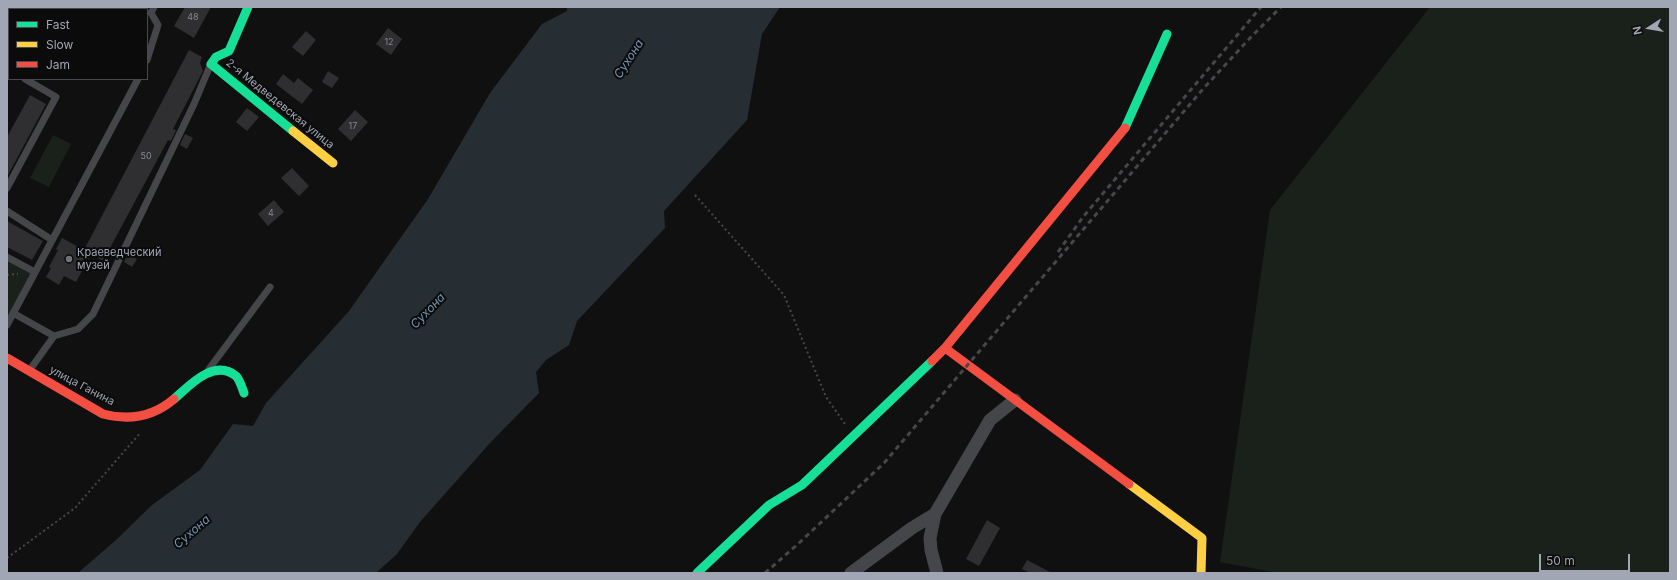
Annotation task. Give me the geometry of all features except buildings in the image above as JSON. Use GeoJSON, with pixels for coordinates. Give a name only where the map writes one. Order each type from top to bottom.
{"type":"FeatureCollection","features":[{"type":"Feature","properties":{"kind":"street"},"geometry":{"type":"LineString","coordinates":[[211,64],[216,57],[229,51],[248,7]]}},
{"type":"Feature","properties":{"kind":"street"},"geometry":{"type":"LineString","coordinates":[[697,573],[769,505],[802,485],[946,348],[1123,132],[1167,34]]}},
{"type":"Feature","properties":{"kind":"street","name":"2-я Медведевская улица"},"geometry":{"type":"LineString","coordinates":[[211,64],[332,163]]}},
{"type":"Feature","properties":{"kind":"street"},"geometry":{"type":"LineString","coordinates":[[946,348],[1202,538],[1201,573]]}},
{"type":"Feature","properties":{"kind":"street","name":"улица Ганина"},"geometry":{"type":"LineString","coordinates":[[7,358],[103,414],[115,417],[128,418],[144,416],[162,408],[200,375],[222,370],[238,377],[244,392]]}},
{"type":"Feature","properties":{"kind":"street"},"geometry":{"type":"LineString","coordinates":[[937,573],[931,550],[930,538],[935,514],[990,420],[1015,400]]}},
{"type":"Feature","properties":{"kind":"street"},"geometry":{"type":"LineString","coordinates":[[851,573],[912,528],[935,514]]}},
{"type":"Feature","properties":{"kind":"lane"},"geometry":{"type":"LineString","coordinates":[[148,57],[158,24],[151,13],[154,7]]}},
{"type":"Feature","properties":{"kind":"lane"},"geometry":{"type":"LineString","coordinates":[[29,371],[54,336],[78,329],[93,314],[191,111],[211,64]]}},
{"type":"Feature","properties":{"kind":"lane"},"geometry":{"type":"LineString","coordinates":[[7,188],[56,97],[27,80]]}},
{"type":"Feature","properties":{"kind":"lane"},"geometry":{"type":"LineString","coordinates":[[7,325],[137,80]]}},
{"type":"Feature","properties":{"kind":"lane"},"geometry":{"type":"LineString","coordinates":[[7,211],[52,240]]}},
{"type":"Feature","properties":{"kind":"lane"},"geometry":{"type":"LineString","coordinates":[[7,257],[35,272]]}},
{"type":"Feature","properties":{"kind":"lane"},"geometry":{"type":"LineString","coordinates":[[206,374],[270,287]]}},
{"type":"Feature","properties":{"kind":"lane"},"geometry":{"type":"LineString","coordinates":[[13,313],[54,336]]}},
{"type":"Feature","properties":{"kind":"path"},"geometry":{"type":"LineString","coordinates":[[696,195],[784,294],[826,397],[854,436]]}},
{"type":"Feature","properties":{"kind":"path"},"geometry":{"type":"LineString","coordinates":[[7,558],[75,508],[142,432]]}},
{"type":"Feature","properties":{"kind":"shaded area"},"geometry":{"type":"Polygon","coordinates":[[[1430,7],[1670,7],[1670,573],[1278,573],[1220,562],[1270,210],[1430,7]]]}},
{"type":"Feature","properties":{"kind":"shaded area"},"geometry":{"type":"Polygon","coordinates":[[[53,135],[71,144],[49,187],[30,178],[53,135]]]}},
{"type":"Feature","properties":{"kind":"shaded area"},"geometry":{"type":"Polygon","coordinates":[[[7,257],[35,272],[7,325],[7,257]]]}},
{"type":"Feature","properties":{"kind":"water","name":"Сухона"},"geometry":{"type":"Polygon","coordinates":[[[567,7],[780,7],[762,34],[747,120],[664,211],[665,228],[577,321],[569,345],[546,360],[536,372],[539,393],[490,443],[420,522],[397,554],[376,573],[78,573],[116,540],[152,505],[200,470],[233,424],[253,426],[266,403],[349,311],[428,199],[490,93],[542,24],[567,11],[567,7]]]}},
{"type":"Feature","properties":{"kind":"railway"},"geometry":{"type":"LineString","coordinates":[[1058,252],[1083,217],[1261,7]]}},
{"type":"Feature","properties":{"kind":"railway"},"geometry":{"type":"LineString","coordinates":[[765,573],[884,463],[1203,89],[1281,7]]}},
{"type":"Feature","properties":{"kind":"traffic: fast"},"geometry":{"type":"LineString","coordinates":[[248,7],[229,51],[216,57],[211,64],[293,131]]}},
{"type":"Feature","properties":{"kind":"traffic: fast"},"geometry":{"type":"LineString","coordinates":[[1125,128],[1167,34]]}},
{"type":"Feature","properties":{"kind":"traffic: fast"},"geometry":{"type":"LineString","coordinates":[[697,573],[769,505],[802,485],[932,361]]}},
{"type":"Feature","properties":{"kind":"traffic: fast"},"geometry":{"type":"LineString","coordinates":[[174,399],[194,381],[211,372],[219,370],[228,371],[236,376],[244,393]]}},
{"type":"Feature","properties":{"kind":"traffic: slow"},"geometry":{"type":"LineString","coordinates":[[293,131],[333,163]]}},
{"type":"Feature","properties":{"kind":"traffic: slow"},"geometry":{"type":"LineString","coordinates":[[1129,484],[1202,538],[1201,573]]}},
{"type":"Feature","properties":{"kind":"traffic: jam"},"geometry":{"type":"LineString","coordinates":[[945,348],[1125,128]]}},
{"type":"Feature","properties":{"kind":"traffic: jam"},"geometry":{"type":"LineString","coordinates":[[932,361],[945,348],[1129,484]]}},
{"type":"Feature","properties":{"kind":"traffic: jam"},"geometry":{"type":"LineString","coordinates":[[7,358],[103,414],[123,417],[141,416],[158,410],[174,399]]}},
{"type":"Feature","properties":{"kind":"place","name":"Краеведческий музей"},"geometry":{"type":"Point","coordinates":[69,259]}}]}
